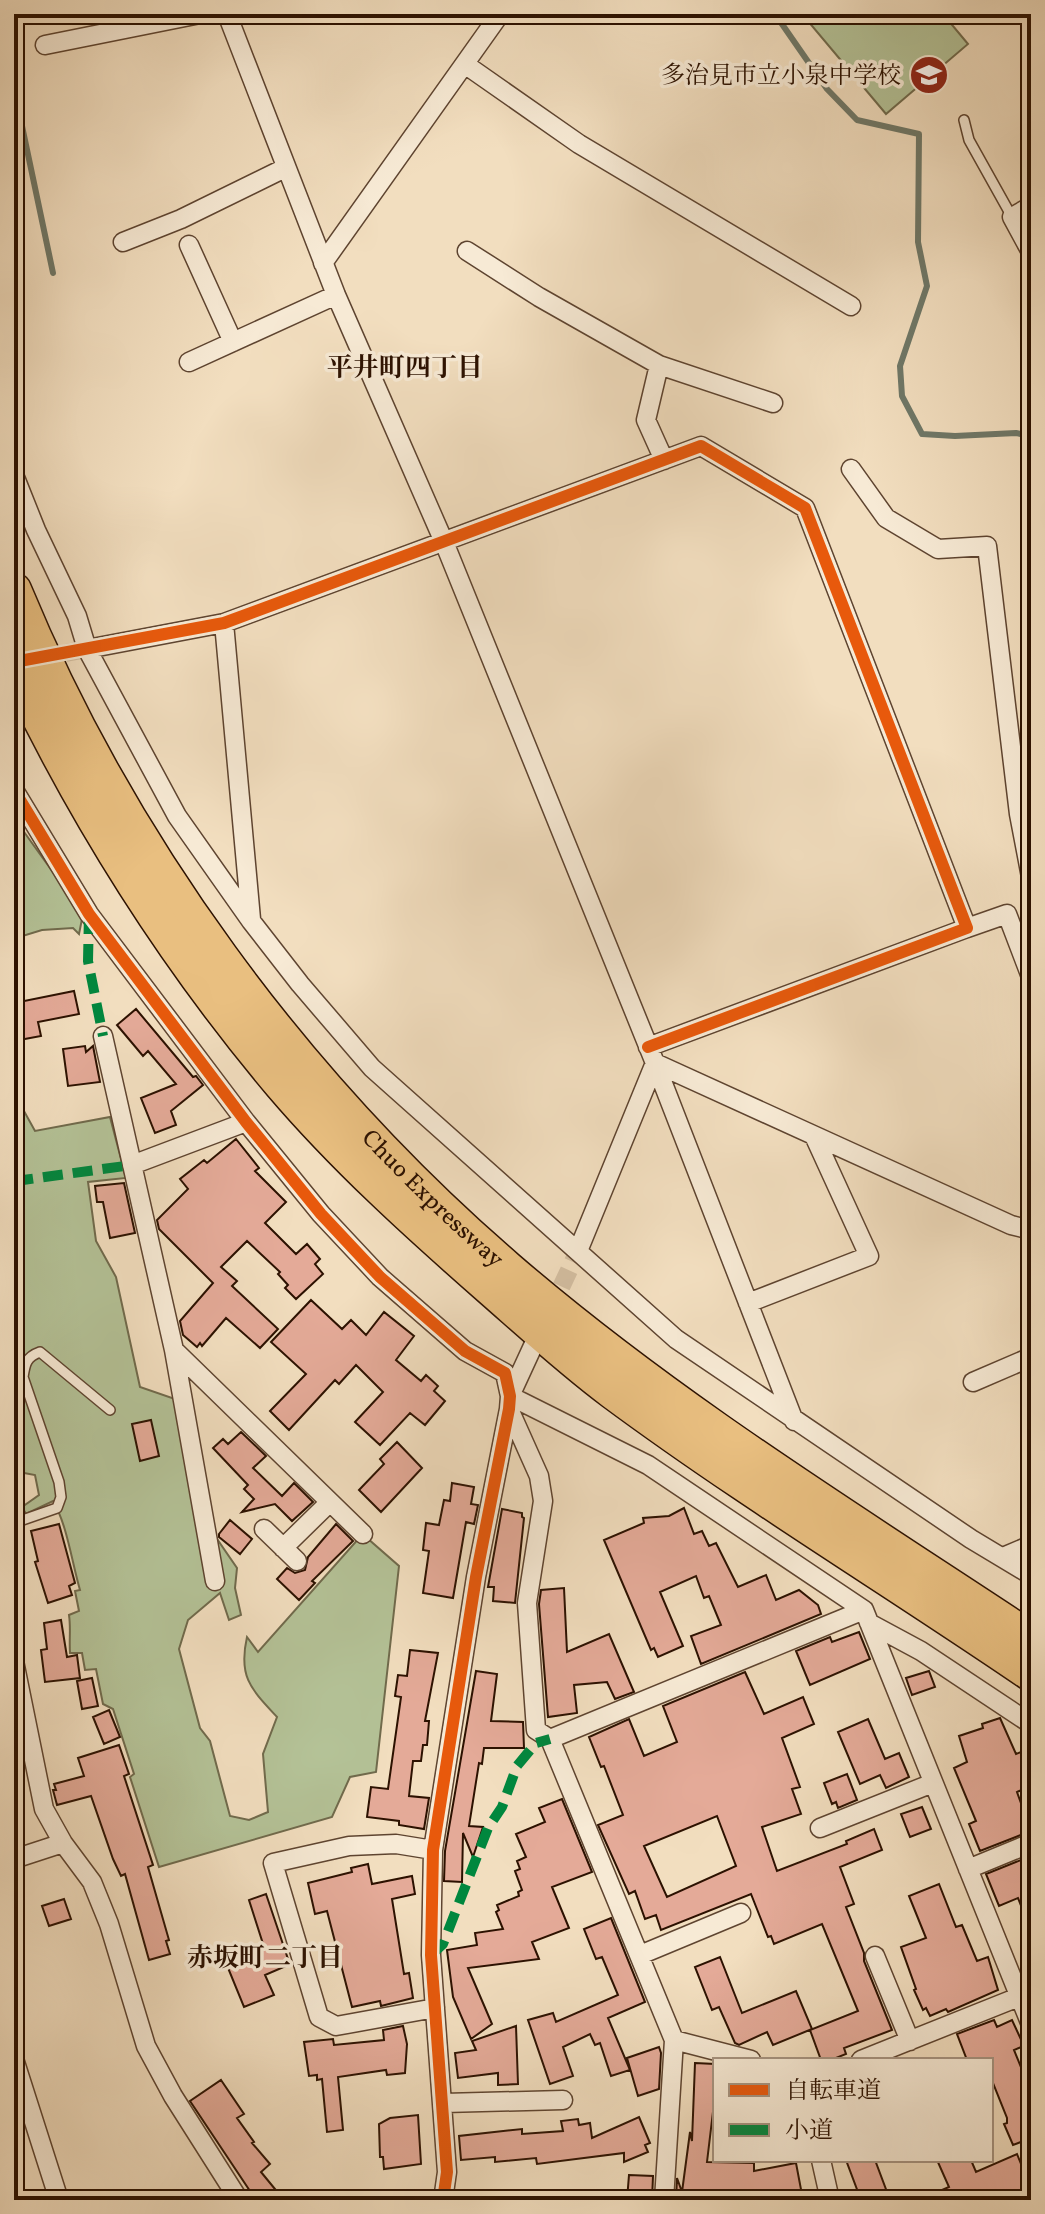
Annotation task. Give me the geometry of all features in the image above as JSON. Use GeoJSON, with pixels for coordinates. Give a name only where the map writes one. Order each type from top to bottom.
{"type":"FeatureCollection","features":[{"type":"Feature","properties":{"kind":"highway","name":"Chuo Expressway"},"geometry":{"type":"LineString","coordinates":[[14,590],[65,706],[157,866],[234,974],[319,1080],[419,1186],[506,1267],[698,1418],[1031,1639]]}},
{"type":"Feature","properties":{"kind":"highway","name":"Chuo Expressway"},"geometry":{"type":"LineString","coordinates":[[14,666],[68,773],[108,843],[193,971],[281,1084],[339,1148],[459,1261],[610,1390],[1031,1674]]}},
{"type":"Feature","properties":{"kind":"street"},"geometry":{"type":"LineString","coordinates":[[45,45],[200,14]]}},
{"type":"Feature","properties":{"kind":"street"},"geometry":{"type":"LineString","coordinates":[[227,14],[336,295],[444,542],[651,1055],[794,1421]]}},
{"type":"Feature","properties":{"kind":"street"},"geometry":{"type":"LineString","coordinates":[[323,263],[500,14]]}},
{"type":"Feature","properties":{"kind":"street"},"geometry":{"type":"LineString","coordinates":[[466,65],[579,144],[851,306]]}},
{"type":"Feature","properties":{"kind":"street"},"geometry":{"type":"LineString","coordinates":[[123,242],[181,219],[285,168]]}},
{"type":"Feature","properties":{"kind":"street"},"geometry":{"type":"LineString","coordinates":[[1031,206],[1012,217],[1031,252]]}},
{"type":"Feature","properties":{"kind":"street"},"geometry":{"type":"LineString","coordinates":[[189,245],[233,342]]}},
{"type":"Feature","properties":{"kind":"street"},"geometry":{"type":"LineString","coordinates":[[467,251],[539,297],[659,365],[773,403]]}},
{"type":"Feature","properties":{"kind":"street"},"geometry":{"type":"LineString","coordinates":[[189,362],[336,295]]}},
{"type":"Feature","properties":{"kind":"street"},"geometry":{"type":"LineString","coordinates":[[659,365],[646,420],[664,460]]}},
{"type":"Feature","properties":{"kind":"street"},"geometry":{"type":"LineString","coordinates":[[87,649],[224,623],[701,446],[805,508],[967,928]]}},
{"type":"Feature","properties":{"kind":"street"},"geometry":{"type":"LineString","coordinates":[[851,469],[886,518],[938,549],[987,546],[1022,767],[1031,877]]}},
{"type":"Feature","properties":{"kind":"street"},"geometry":{"type":"LineString","coordinates":[[14,475],[77,616],[87,649],[177,816],[251,921],[372,1068],[676,1339],[971,1539],[1031,1575]]}},
{"type":"Feature","properties":{"kind":"street"},"geometry":{"type":"LineString","coordinates":[[224,623],[251,921]]}},
{"type":"Feature","properties":{"kind":"street"},"geometry":{"type":"LineString","coordinates":[[14,790],[89,914],[246,1122],[321,1214],[380,1277],[465,1351],[505,1373],[510,1403],[539,1476],[543,1501],[527,1603],[536,1730],[550,1739],[674,2040],[664,2200]]}},
{"type":"Feature","properties":{"kind":"street"},"geometry":{"type":"LineString","coordinates":[[578,1251],[651,1055],[1007,914],[1031,977]]}},
{"type":"Feature","properties":{"kind":"street"},"geometry":{"type":"LineString","coordinates":[[103,1036],[174,1350],[215,1581]]}},
{"type":"Feature","properties":{"kind":"street"},"geometry":{"type":"LineString","coordinates":[[651,1055],[815,1138],[1011,1225],[1031,1230]]}},
{"type":"Feature","properties":{"kind":"street"},"geometry":{"type":"LineString","coordinates":[[132,1165],[246,1122]]}},
{"type":"Feature","properties":{"kind":"street"},"geometry":{"type":"LineString","coordinates":[[748,1303],[869,1256],[815,1138]]}},
{"type":"Feature","properties":{"kind":"street"},"geometry":{"type":"LineString","coordinates":[[443,2200],[447,2172],[444,2103],[431,1955],[433,1850],[476,1577],[510,1403],[533,1346]]}},
{"type":"Feature","properties":{"kind":"street"},"geometry":{"type":"LineString","coordinates":[[174,1350],[363,1534]]}},
{"type":"Feature","properties":{"kind":"street"},"geometry":{"type":"LineString","coordinates":[[973,1382],[1031,1357]]}},
{"type":"Feature","properties":{"kind":"street"},"geometry":{"type":"LineString","coordinates":[[510,1403],[648,1465],[866,1616],[1031,1724]]}},
{"type":"Feature","properties":{"kind":"street"},"geometry":{"type":"LineString","coordinates":[[264,1529],[290,1554],[330,1502]]}},
{"type":"Feature","properties":{"kind":"street"},"geometry":{"type":"LineString","coordinates":[[1003,1557],[1031,1545]]}},
{"type":"Feature","properties":{"kind":"street"},"geometry":{"type":"LineString","coordinates":[[550,1739],[866,1616]]}},
{"type":"Feature","properties":{"kind":"street"},"geometry":{"type":"LineString","coordinates":[[866,1616],[968,1869],[1025,1994],[1031,2025]]}},
{"type":"Feature","properties":{"kind":"street"},"geometry":{"type":"LineString","coordinates":[[14,1661],[44,1809],[63,1843],[92,1882],[146,2046],[173,2096],[239,2200]]}},
{"type":"Feature","properties":{"kind":"street"},"geometry":{"type":"LineString","coordinates":[[820,1828],[933,1783]]}},
{"type":"Feature","properties":{"kind":"street"},"geometry":{"type":"LineString","coordinates":[[14,1859],[63,1843]]}},
{"type":"Feature","properties":{"kind":"street"},"geometry":{"type":"LineString","coordinates":[[968,1869],[1031,1843]]}},
{"type":"Feature","properties":{"kind":"street"},"geometry":{"type":"LineString","coordinates":[[433,1850],[396,1844],[349,1846],[273,1863],[319,2017],[336,2026],[435,2008]]}},
{"type":"Feature","properties":{"kind":"street"},"geometry":{"type":"LineString","coordinates":[[640,1955],[741,1913]]}},
{"type":"Feature","properties":{"kind":"street"},"geometry":{"type":"LineString","coordinates":[[875,1956],[910,2041]]}},
{"type":"Feature","properties":{"kind":"street"},"geometry":{"type":"LineString","coordinates":[[866,2058],[1025,1994]]}},
{"type":"Feature","properties":{"kind":"street"},"geometry":{"type":"LineString","coordinates":[[674,2040],[743,2058]]}},
{"type":"Feature","properties":{"kind":"street"},"geometry":{"type":"LineString","coordinates":[[14,2059],[59,2200]]}},
{"type":"Feature","properties":{"kind":"street"},"geometry":{"type":"LineString","coordinates":[[444,2103],[563,2100]]}},
{"type":"Feature","properties":{"kind":"street"},"geometry":{"type":"LineString","coordinates":[[821,2162],[830,2200]]}},
{"type":"Feature","properties":{"kind":"lane"},"geometry":{"type":"LineString","coordinates":[[964,120],[969,140],[1012,217]]}},
{"type":"Feature","properties":{"kind":"lane"},"geometry":{"type":"LineString","coordinates":[[14,1523],[57,1508],[61,1497],[59,1482],[23,1377],[25,1363],[32,1354],[40,1352],[110,1410]]}},
{"type":"Feature","properties":{"kind":"green space"},"geometry":{"type":"Polygon","coordinates":[[[802,14],[943,14],[968,44],[886,114],[802,14]]]}},
{"type":"Feature","properties":{"kind":"green space"},"geometry":{"type":"Polygon","coordinates":[[[14,818],[83,914],[79,934],[73,928],[42,930],[19,937],[14,949],[14,914],[17,913],[14,905],[14,818]]]}},
{"type":"Feature","properties":{"kind":"green space"},"geometry":{"type":"Polygon","coordinates":[[[14,1093],[35,1131],[110,1117],[126,1178],[88,1182],[96,1241],[116,1277],[140,1387],[175,1399],[213,1533],[237,1568],[235,1588],[241,1615],[229,1620],[220,1593],[188,1620],[179,1649],[200,1728],[210,1741],[230,1816],[249,1820],[268,1812],[263,1754],[277,1717],[249,1682],[244,1662],[247,1637],[258,1652],[360,1537],[367,1538],[399,1566],[376,1772],[350,1777],[332,1817],[159,1867],[130,1777],[134,1774],[113,1709],[103,1704],[96,1669],[85,1670],[82,1653],[70,1653],[69,1615],[79,1611],[75,1591],[80,1590],[62,1521],[53,1501],[26,1514],[22,1507],[39,1495],[35,1475],[19,1472],[14,1464],[14,1093]]]}},
{"type":"Feature","properties":{"kind":"building"},"geometry":{"type":"Polygon","coordinates":[[[74,991],[79,1014],[38,1022],[41,1036],[14,1041],[14,1003],[74,991]]]}},
{"type":"Feature","properties":{"kind":"building"},"geometry":{"type":"Polygon","coordinates":[[[136,1009],[203,1085],[171,1111],[176,1125],[155,1133],[141,1098],[176,1084],[148,1051],[143,1056],[117,1025],[136,1009]]]}},
{"type":"Feature","properties":{"kind":"building"},"geometry":{"type":"Polygon","coordinates":[[[85,1046],[86,1052],[93,1046],[100,1082],[68,1086],[63,1049],[85,1046]]]}},
{"type":"Feature","properties":{"kind":"building"},"geometry":{"type":"Polygon","coordinates":[[[236,1139],[259,1168],[255,1171],[286,1202],[265,1223],[296,1254],[307,1244],[320,1259],[315,1264],[323,1274],[296,1299],[285,1288],[288,1285],[278,1274],[280,1272],[247,1241],[221,1267],[237,1281],[232,1286],[278,1329],[260,1348],[226,1318],[202,1346],[200,1343],[197,1347],[183,1335],[180,1321],[213,1283],[159,1229],[157,1220],[188,1189],[180,1179],[204,1160],[207,1163],[236,1139]]]}},
{"type":"Feature","properties":{"kind":"building"},"geometry":{"type":"Polygon","coordinates":[[[124,1183],[135,1233],[110,1238],[103,1202],[97,1202],[95,1186],[124,1183]]]}},
{"type":"Feature","properties":{"kind":"building"},"geometry":{"type":"Polygon","coordinates":[[[311,1300],[342,1329],[351,1320],[366,1335],[384,1312],[414,1336],[396,1360],[421,1381],[426,1375],[438,1386],[434,1391],[445,1401],[425,1425],[410,1413],[380,1445],[355,1422],[383,1392],[356,1365],[339,1384],[335,1380],[289,1430],[270,1411],[306,1374],[271,1342],[311,1300]]]}},
{"type":"Feature","properties":{"kind":"building"},"geometry":{"type":"Polygon","coordinates":[[[151,1420],[159,1456],[140,1461],[132,1424],[151,1420]]]}},
{"type":"Feature","properties":{"kind":"building"},"geometry":{"type":"Polygon","coordinates":[[[241,1432],[266,1456],[253,1468],[282,1496],[294,1483],[313,1502],[292,1521],[275,1504],[242,1512],[254,1499],[244,1489],[248,1485],[213,1448],[223,1439],[228,1444],[241,1432]]]}},
{"type":"Feature","properties":{"kind":"building"},"geometry":{"type":"Polygon","coordinates":[[[397,1442],[422,1468],[381,1512],[359,1490],[384,1464],[380,1459],[397,1442]]]}},
{"type":"Feature","properties":{"kind":"building"},"geometry":{"type":"Polygon","coordinates":[[[452,1483],[474,1487],[471,1504],[478,1505],[474,1524],[466,1522],[453,1598],[423,1593],[429,1551],[423,1550],[426,1523],[439,1525],[444,1500],[450,1501],[452,1483]]]}},
{"type":"Feature","properties":{"kind":"building"},"geometry":{"type":"Polygon","coordinates":[[[684,1508],[694,1534],[702,1531],[709,1546],[716,1543],[738,1587],[766,1575],[776,1600],[799,1590],[818,1605],[821,1614],[701,1664],[691,1636],[721,1625],[709,1596],[704,1598],[696,1576],[660,1592],[683,1646],[658,1657],[654,1648],[651,1650],[604,1540],[644,1523],[643,1518],[669,1516],[684,1508]]]}},
{"type":"Feature","properties":{"kind":"building"},"geometry":{"type":"Polygon","coordinates":[[[502,1509],[522,1513],[524,1518],[515,1603],[493,1601],[494,1587],[488,1587],[502,1509]]]}},
{"type":"Feature","properties":{"kind":"building"},"geometry":{"type":"Polygon","coordinates":[[[230,1520],[252,1539],[240,1554],[219,1537],[230,1520]]]}},
{"type":"Feature","properties":{"kind":"building"},"geometry":{"type":"Polygon","coordinates":[[[59,1524],[75,1583],[69,1586],[72,1595],[48,1603],[35,1562],[38,1561],[31,1531],[59,1524]]]}},
{"type":"Feature","properties":{"kind":"building"},"geometry":{"type":"Polygon","coordinates":[[[336,1524],[353,1541],[312,1581],[315,1583],[299,1600],[277,1579],[287,1568],[295,1573],[305,1570],[308,1557],[336,1524]]]}},
{"type":"Feature","properties":{"kind":"building"},"geometry":{"type":"Polygon","coordinates":[[[564,1588],[567,1652],[609,1634],[634,1692],[615,1699],[607,1682],[574,1685],[577,1713],[548,1717],[539,1604],[541,1590],[564,1588]]]}},
{"type":"Feature","properties":{"kind":"building"},"geometry":{"type":"Polygon","coordinates":[[[61,1620],[67,1657],[77,1655],[80,1678],[45,1682],[41,1650],[47,1649],[44,1623],[61,1620]]]}},
{"type":"Feature","properties":{"kind":"building"},"geometry":{"type":"Polygon","coordinates":[[[859,1632],[870,1659],[810,1685],[796,1651],[830,1637],[832,1642],[859,1632]]]}},
{"type":"Feature","properties":{"kind":"building"},"geometry":{"type":"Polygon","coordinates":[[[410,1650],[438,1653],[425,1721],[429,1721],[427,1745],[423,1745],[421,1761],[413,1761],[409,1796],[429,1798],[424,1829],[399,1825],[399,1821],[367,1817],[371,1787],[388,1789],[401,1697],[395,1696],[398,1675],[407,1676],[410,1650]]]}},
{"type":"Feature","properties":{"kind":"building"},"geometry":{"type":"Polygon","coordinates":[[[476,1671],[497,1674],[491,1721],[523,1722],[524,1748],[484,1748],[469,1826],[483,1827],[473,1857],[463,1833],[462,1882],[444,1881],[445,1851],[476,1671]]]}},
{"type":"Feature","properties":{"kind":"building"},"geometry":{"type":"Polygon","coordinates":[[[929,1671],[935,1687],[912,1695],[906,1678],[929,1671]]]}},
{"type":"Feature","properties":{"kind":"building"},"geometry":{"type":"Polygon","coordinates":[[[745,1672],[764,1714],[803,1697],[814,1724],[782,1738],[800,1787],[792,1789],[801,1814],[762,1827],[777,1871],[847,1844],[846,1841],[874,1829],[882,1850],[840,1867],[854,1904],[846,1907],[892,2030],[844,2048],[846,2054],[836,2058],[820,2058],[810,2030],[858,2011],[822,1924],[774,1944],[771,1936],[768,1937],[751,1894],[661,1930],[656,1915],[645,1919],[635,1891],[629,1894],[598,1825],[623,1815],[589,1737],[629,1719],[644,1756],[677,1742],[663,1706],[745,1672]],[[717,1816],[644,1846],[667,1897],[736,1866],[717,1816]]]}},
{"type":"Feature","properties":{"kind":"building"},"geometry":{"type":"Polygon","coordinates":[[[92,1678],[98,1706],[82,1709],[77,1681],[92,1678]]]}},
{"type":"Feature","properties":{"kind":"building"},"geometry":{"type":"Polygon","coordinates":[[[109,1710],[120,1737],[104,1744],[93,1717],[109,1710]]]}},
{"type":"Feature","properties":{"kind":"building"},"geometry":{"type":"Polygon","coordinates":[[[1000,1718],[1016,1754],[1031,1748],[1031,1786],[1017,1792],[1031,1831],[980,1851],[969,1824],[976,1821],[954,1768],[967,1762],[959,1736],[1000,1718]]]}},
{"type":"Feature","properties":{"kind":"building"},"geometry":{"type":"Polygon","coordinates":[[[868,1719],[885,1759],[899,1753],[909,1777],[886,1788],[880,1775],[860,1784],[838,1732],[868,1719]]]}},
{"type":"Feature","properties":{"kind":"building"},"geometry":{"type":"Polygon","coordinates":[[[119,1745],[129,1774],[124,1776],[153,1865],[148,1867],[169,1940],[166,1941],[170,1954],[149,1960],[125,1874],[121,1876],[113,1859],[91,1796],[57,1805],[53,1790],[56,1790],[54,1784],[84,1776],[78,1758],[119,1745]]]}},
{"type":"Feature","properties":{"kind":"building"},"geometry":{"type":"Polygon","coordinates":[[[847,1774],[857,1800],[838,1808],[836,1802],[832,1804],[824,1783],[847,1774]]]}},
{"type":"Feature","properties":{"kind":"building"},"geometry":{"type":"Polygon","coordinates":[[[562,1799],[592,1872],[552,1887],[569,1928],[532,1942],[539,1959],[468,1968],[492,2024],[471,2039],[453,1997],[447,1950],[477,1945],[475,1933],[503,1929],[496,1912],[499,1910],[497,1905],[519,1896],[518,1892],[522,1890],[515,1871],[520,1869],[517,1861],[526,1857],[516,1834],[545,1822],[539,1808],[562,1799]]]}},
{"type":"Feature","properties":{"kind":"building"},"geometry":{"type":"Polygon","coordinates":[[[922,1807],[931,1829],[910,1837],[901,1814],[922,1807]]]}},
{"type":"Feature","properties":{"kind":"building"},"geometry":{"type":"Polygon","coordinates":[[[1031,1856],[1030,1929],[1018,1898],[999,1906],[986,1874],[1031,1856]]]}},
{"type":"Feature","properties":{"kind":"building"},"geometry":{"type":"Polygon","coordinates":[[[368,1864],[372,1884],[412,1876],[415,1894],[392,1899],[404,1974],[409,1973],[413,1998],[381,2006],[380,2001],[352,2007],[327,1911],[315,1914],[308,1883],[352,1872],[351,1868],[368,1864]]]}},
{"type":"Feature","properties":{"kind":"building"},"geometry":{"type":"Polygon","coordinates":[[[939,1884],[956,1927],[962,1925],[977,1961],[988,1957],[998,1990],[948,2012],[946,2009],[930,2016],[926,2008],[923,2010],[914,1990],[901,1947],[926,1938],[909,1896],[939,1884]]]}},
{"type":"Feature","properties":{"kind":"building"},"geometry":{"type":"Polygon","coordinates":[[[266,1894],[289,1962],[265,1975],[274,1995],[244,2007],[226,1963],[264,1947],[249,1900],[266,1894]]]}},
{"type":"Feature","properties":{"kind":"building"},"geometry":{"type":"Polygon","coordinates":[[[64,1899],[71,1919],[49,1926],[42,1906],[64,1899]]]}},
{"type":"Feature","properties":{"kind":"building"},"geometry":{"type":"Polygon","coordinates":[[[611,1918],[645,2002],[608,2018],[630,2070],[611,2076],[600,2043],[595,2045],[590,2034],[563,2047],[573,2076],[550,2084],[528,2020],[553,2013],[556,2022],[618,1995],[602,1957],[596,1959],[584,1929],[611,1918]]]}},
{"type":"Feature","properties":{"kind":"building"},"geometry":{"type":"Polygon","coordinates":[[[720,1957],[742,2013],[796,1991],[812,2029],[773,2045],[767,2032],[739,2045],[735,2043],[719,2007],[712,2010],[695,1967],[720,1957]]]}},
{"type":"Feature","properties":{"kind":"building"},"geometry":{"type":"Polygon","coordinates":[[[994,2020],[997,2027],[1012,2020],[1024,2046],[1014,2050],[1031,2092],[1031,2138],[1013,2145],[1004,2124],[1007,2118],[993,2083],[993,2058],[966,2058],[957,2034],[994,2020]]]}},
{"type":"Feature","properties":{"kind":"building"},"geometry":{"type":"Polygon","coordinates":[[[403,2026],[407,2044],[405,2073],[387,2075],[386,2070],[338,2077],[343,2130],[327,2132],[322,2079],[317,2080],[317,2075],[309,2076],[304,2042],[333,2039],[334,2045],[384,2040],[383,2030],[403,2026]]]}},
{"type":"Feature","properties":{"kind":"building"},"geometry":{"type":"Polygon","coordinates":[[[516,2026],[518,2084],[498,2085],[498,2073],[458,2078],[455,2053],[476,2050],[472,2041],[516,2026]]]}},
{"type":"Feature","properties":{"kind":"building"},"geometry":{"type":"Polygon","coordinates":[[[659,2047],[659,2089],[638,2096],[627,2058],[659,2047]]]}},
{"type":"Feature","properties":{"kind":"building"},"geometry":{"type":"Polygon","coordinates":[[[695,2063],[713,2064],[713,2112],[707,2162],[754,2163],[754,2171],[796,2163],[803,2200],[781,2200],[780,2193],[711,2193],[710,2200],[676,2200],[677,2178],[682,2192],[690,2132],[692,2141],[695,2063]]]}},
{"type":"Feature","properties":{"kind":"building"},"geometry":{"type":"Polygon","coordinates":[[[221,2080],[244,2114],[237,2118],[270,2164],[261,2172],[284,2200],[256,2200],[190,2101],[221,2080]]]}},
{"type":"Feature","properties":{"kind":"building"},"geometry":{"type":"Polygon","coordinates":[[[418,2115],[421,2164],[384,2169],[383,2157],[380,2157],[379,2124],[390,2118],[418,2115]]]}},
{"type":"Feature","properties":{"kind":"building"},"geometry":{"type":"Polygon","coordinates":[[[639,2117],[650,2143],[645,2145],[648,2152],[624,2162],[624,2153],[537,2164],[536,2158],[495,2162],[495,2157],[461,2160],[459,2136],[522,2129],[522,2134],[563,2131],[561,2121],[578,2119],[579,2125],[590,2123],[592,2138],[639,2117]]]}},
{"type":"Feature","properties":{"kind":"building"},"geometry":{"type":"Polygon","coordinates":[[[1017,2154],[1031,2189],[1006,2200],[919,2200],[949,2187],[938,2162],[972,2162],[976,2172],[1017,2154]]]}},
{"type":"Feature","properties":{"kind":"building"},"geometry":{"type":"Polygon","coordinates":[[[847,2162],[876,2162],[890,2200],[861,2200],[847,2162]]]}},
{"type":"Feature","properties":{"kind":"building"},"geometry":{"type":"Polygon","coordinates":[[[629,2175],[653,2176],[652,2200],[627,2200],[629,2175]]]}},
{"type":"Feature","properties":{"kind":"waterway"},"geometry":{"type":"LineString","coordinates":[[775,14],[827,89],[857,120],[919,134],[918,242],[927,286],[900,366],[902,396],[922,434],[1016,433],[1029,436],[1031,441]]}},
{"type":"Feature","properties":{"kind":"waterway"},"geometry":{"type":"LineString","coordinates":[[14,88],[53,273]]}},
{"type":"Feature","properties":{"kind":"tunnel"},"geometry":{"type":"LineString","coordinates":[[39,658],[87,649]]}},
{"type":"Feature","properties":{"kind":"tunnel"},"geometry":{"type":"LineString","coordinates":[[550,1311],[578,1251]]}},
{"type":"Feature","properties":{"kind":"marked path"},"geometry":{"type":"LineString","coordinates":[[89,914],[88,961],[103,1036]]}},
{"type":"Feature","properties":{"kind":"marked path"},"geometry":{"type":"LineString","coordinates":[[14,1184],[23,1180],[132,1165]]}},
{"type":"Feature","properties":{"kind":"marked path"},"geometry":{"type":"LineString","coordinates":[[431,1955],[443,1944],[488,1828],[502,1807],[517,1766],[536,1743],[550,1739]]}},
{"type":"Feature","properties":{"kind":"cycle path"},"geometry":{"type":"LineString","coordinates":[[14,662],[224,623],[701,446],[805,508],[967,928],[648,1047]]}},
{"type":"Feature","properties":{"kind":"cycle path"},"geometry":{"type":"LineString","coordinates":[[14,790],[89,914],[246,1122],[321,1214],[380,1277],[465,1351],[505,1373],[510,1396],[509,1409],[476,1577],[433,1850],[431,1955],[447,2172],[443,2200]]}},
{"type":"Feature","properties":{"kind":"place","name":"多治見市立小泉中学校"},"geometry":{"type":"Point","coordinates":[929,75]}},
{"type":"Feature","properties":{"kind":"district","name":"平井町四丁目"},"geometry":{"type":"Point","coordinates":[405,367]}},
{"type":"Feature","properties":{"kind":"district","name":"赤坂町二丁目"},"geometry":{"type":"Point","coordinates":[265,1957]}}]}
